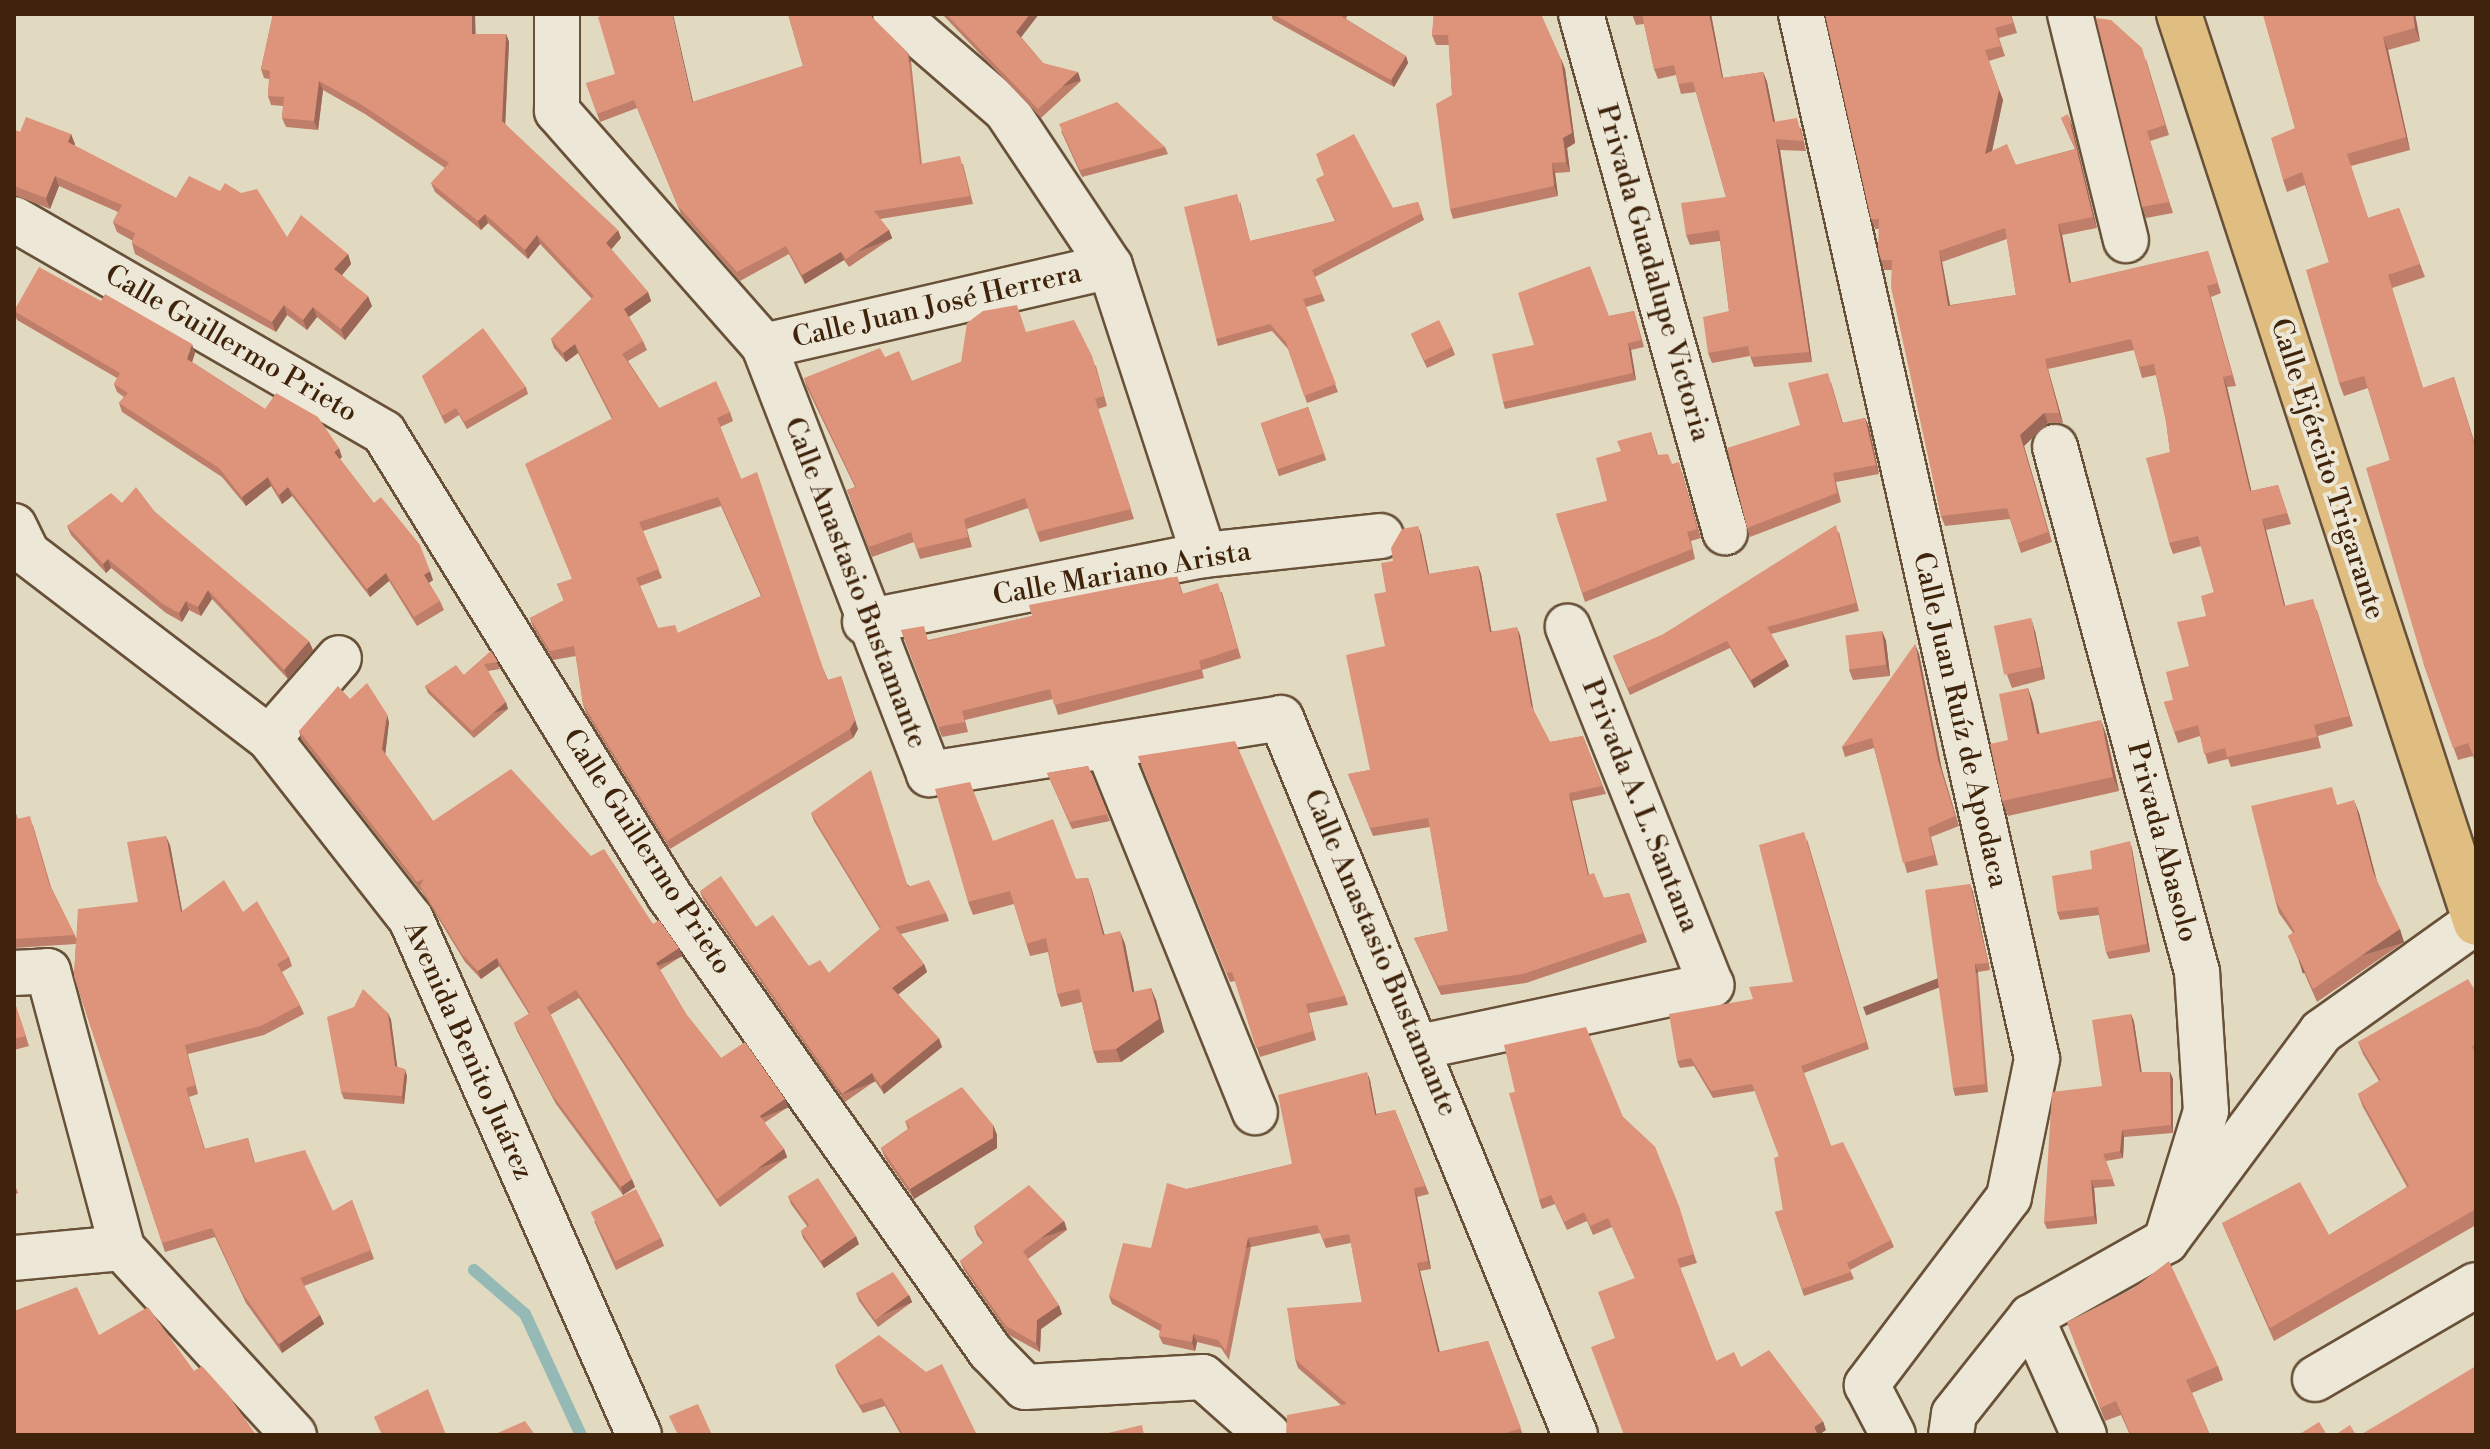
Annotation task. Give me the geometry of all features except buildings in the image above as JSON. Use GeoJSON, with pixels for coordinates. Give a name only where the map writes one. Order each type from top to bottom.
{"type":"FeatureCollection","features":[{"type":"Feature","properties":{"kind":"main road","name":"Calle Ejército Trigarante"},"geometry":{"type":"LineString","coordinates":[[2179,14],[2476,923]]}},
{"type":"Feature","properties":{"kind":"street","name":"Calle Anastasio Bustamante"},"geometry":{"type":"LineString","coordinates":[[557,14],[557,111],[764,346],[865,622],[929,774],[1281,718],[1420,1047],[1575,1435]]}},
{"type":"Feature","properties":{"kind":"street"},"geometry":{"type":"LineString","coordinates":[[895,14],[1006,110],[1110,266],[1204,555]]}},
{"type":"Feature","properties":{"kind":"street","name":"Privada Guadalupe Victoria"},"geometry":{"type":"LineString","coordinates":[[1581,14],[1725,532]]}},
{"type":"Feature","properties":{"kind":"street","name":"Calle Juan Ruíz de Apodaca"},"geometry":{"type":"LineString","coordinates":[[1801,14],[2037,1059],[2009,1197],[1867,1385],[1893,1435]]}},
{"type":"Feature","properties":{"kind":"street"},"geometry":{"type":"LineString","coordinates":[[2070,14],[2126,240]]}},
{"type":"Feature","properties":{"kind":"street","name":"Calle Guillermo Prieto"},"geometry":{"type":"LineString","coordinates":[[14,219],[384,433],[669,895],[990,1351],[1025,1387],[1203,1377],[1268,1435]]}},
{"type":"Feature","properties":{"kind":"street","name":"Calle Juan José Herrera"},"geometry":{"type":"LineString","coordinates":[[764,346],[1110,266]]}},
{"type":"Feature","properties":{"kind":"street","name":"Privada Abasolo"},"geometry":{"type":"LineString","coordinates":[[2055,447],[2197,972],[2206,1111],[2166,1241]]}},
{"type":"Feature","properties":{"kind":"street","name":"Avenida Benito Juárez"},"geometry":{"type":"LineString","coordinates":[[14,526],[27,553],[269,738],[411,919],[639,1435]]}},
{"type":"Feature","properties":{"kind":"street","name":"Calle Mariano Arista"},"geometry":{"type":"LineString","coordinates":[[865,622],[1204,555],[1381,536]]}},
{"type":"Feature","properties":{"kind":"street","name":"Privada A. L. Santana"},"geometry":{"type":"LineString","coordinates":[[1420,1047],[1711,985],[1568,627]]}},
{"type":"Feature","properties":{"kind":"street"},"geometry":{"type":"LineString","coordinates":[[269,738],[339,658]]}},
{"type":"Feature","properties":{"kind":"street"},"geometry":{"type":"LineString","coordinates":[[1107,746],[1255,1112]]}},
{"type":"Feature","properties":{"kind":"street"},"geometry":{"type":"LineString","coordinates":[[1951,1435],[1954,1414],[2031,1317],[2166,1241],[2321,1032],[2476,923]]}},
{"type":"Feature","properties":{"kind":"street"},"geometry":{"type":"LineString","coordinates":[[14,973],[48,971],[122,1248],[294,1435]]}},
{"type":"Feature","properties":{"kind":"street"},"geometry":{"type":"LineString","coordinates":[[14,1258],[122,1248]]}},
{"type":"Feature","properties":{"kind":"street"},"geometry":{"type":"LineString","coordinates":[[2315,1379],[2476,1285]]}},
{"type":"Feature","properties":{"kind":"street"},"geometry":{"type":"LineString","coordinates":[[2031,1317],[2084,1435]]}},
{"type":"Feature","properties":{"kind":"waterway"},"geometry":{"type":"LineString","coordinates":[[474,1270],[525,1314],[581,1435]]}}]}
